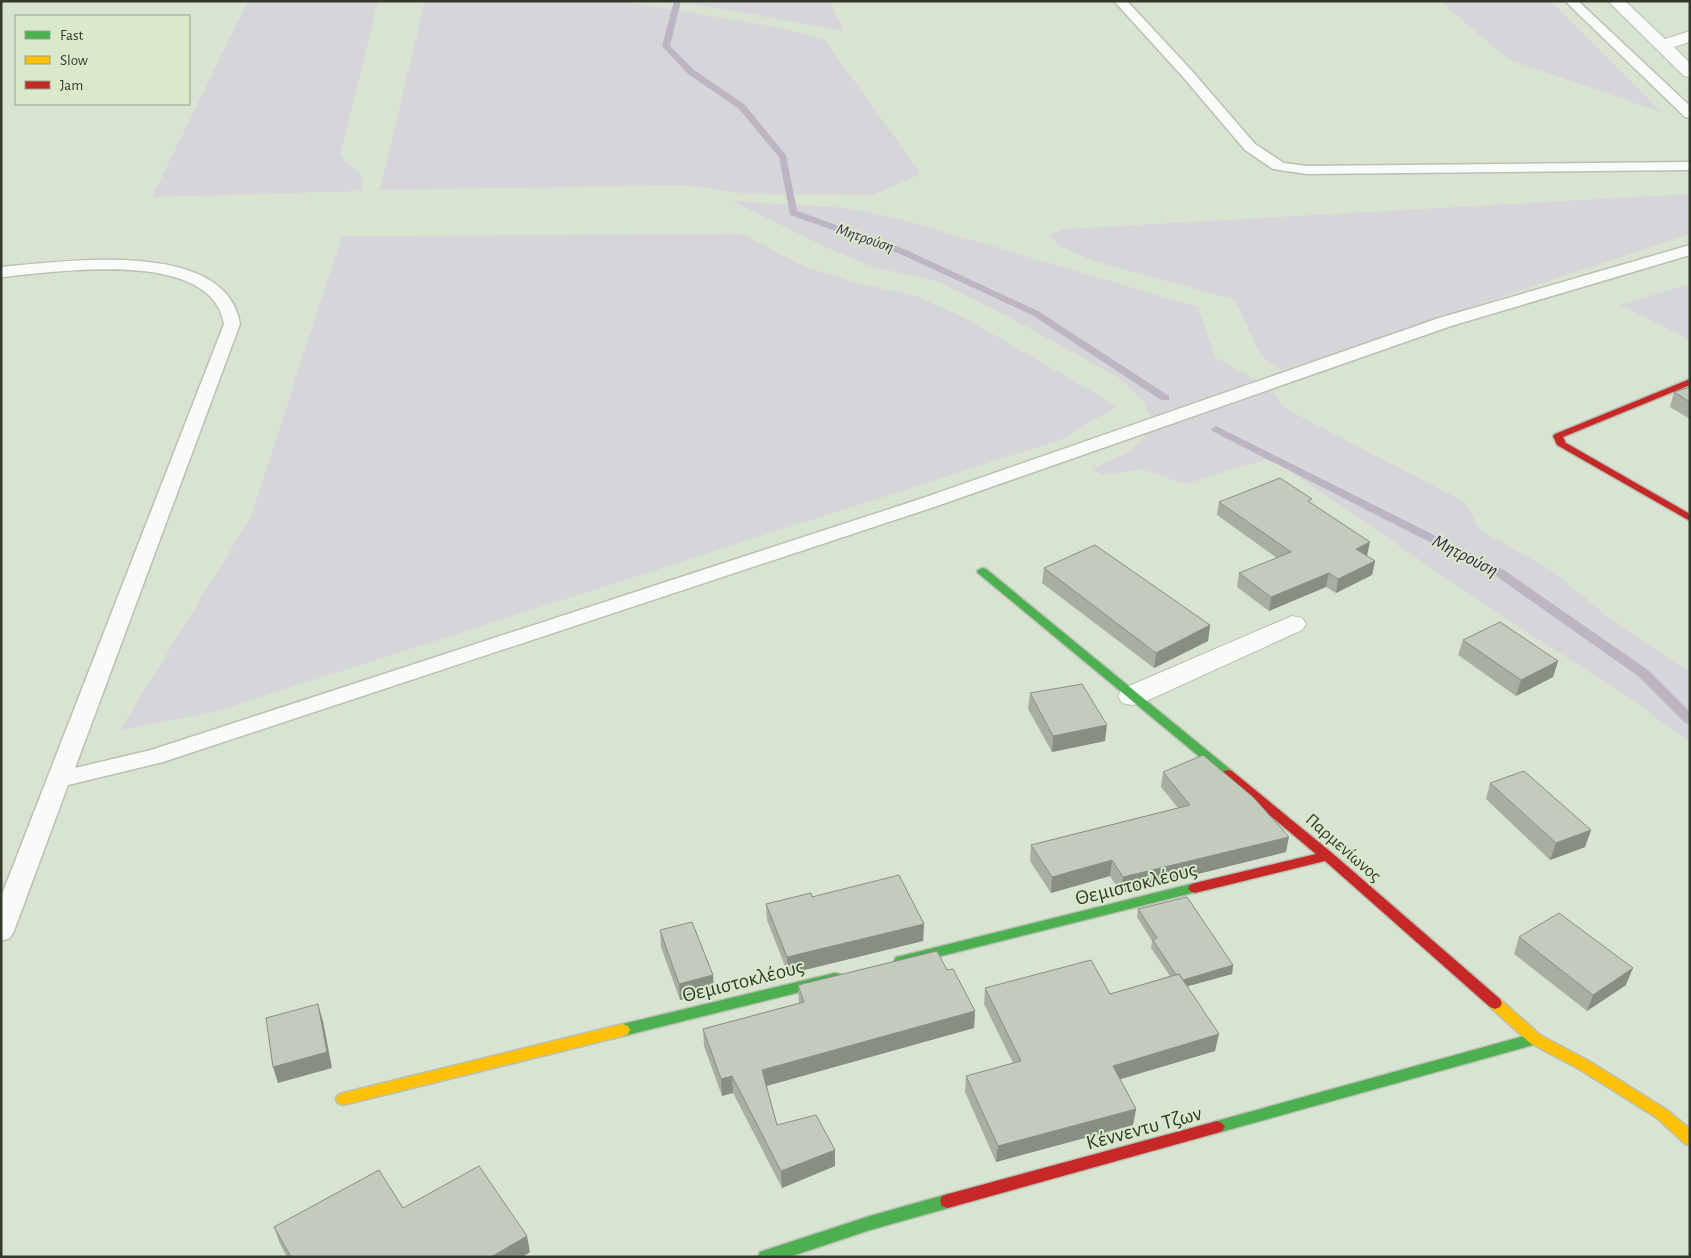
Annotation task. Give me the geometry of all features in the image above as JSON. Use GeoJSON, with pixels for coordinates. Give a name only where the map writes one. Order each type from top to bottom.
{"type":"FeatureCollection","features":[{"type":"Feature","properties":{"kind":"street"},"geometry":{"type":"LineString","coordinates":[[1616,1],[1690,72]]}},
{"type":"Feature","properties":{"kind":"street"},"geometry":{"type":"LineString","coordinates":[[1662,46],[1690,36]]}},
{"type":"Feature","properties":{"kind":"street"},"geometry":{"type":"LineString","coordinates":[[1690,382],[1558,436],[1562,445],[1690,518]]}},
{"type":"Feature","properties":{"kind":"street","name":"Παρμενίωνος"},"geometry":{"type":"LineString","coordinates":[[982,571],[1327,856],[1535,1040],[1584,1066],[1662,1114],[1690,1139]]}},
{"type":"Feature","properties":{"kind":"street"},"geometry":{"type":"LineString","coordinates":[[1132,696],[1292,624]]}},
{"type":"Feature","properties":{"kind":"street","name":"Θεμιστοκλέους"},"geometry":{"type":"LineString","coordinates":[[893,963],[1327,856]]}},
{"type":"Feature","properties":{"kind":"street","name":"Θεμιστοκλέους"},"geometry":{"type":"LineString","coordinates":[[343,1099],[845,975]]}},
{"type":"Feature","properties":{"kind":"street","name":"Κέννεντυ Τζων"},"geometry":{"type":"LineString","coordinates":[[766,1257],[870,1223],[1535,1040]]}},
{"type":"Feature","properties":{"kind":"lane"},"geometry":{"type":"LineString","coordinates":[[1120,1],[1196,84],[1248,146],[1269,162],[1282,167],[1293,169],[1345,169],[1690,166]]}},
{"type":"Feature","properties":{"kind":"lane"},"geometry":{"type":"LineString","coordinates":[[1571,1],[1690,114]]}},
{"type":"Feature","properties":{"kind":"lane"},"geometry":{"type":"LineString","coordinates":[[60,779],[174,751],[927,503],[1445,322],[1690,250]]}},
{"type":"Feature","properties":{"kind":"lane"},"geometry":{"type":"LineString","coordinates":[[1,272],[73,267],[154,267],[184,273],[219,296],[230,310],[232,324],[1,931]]}},
{"type":"Feature","properties":{"kind":"shaded area"},"geometry":{"type":"Polygon","coordinates":[[[248,1],[378,1],[340,156],[362,176],[362,191],[152,197],[248,1]]]}},
{"type":"Feature","properties":{"kind":"shaded area"},"geometry":{"type":"Polygon","coordinates":[[[425,1],[621,1],[777,27],[824,39],[921,174],[872,195],[750,194],[684,185],[380,190],[425,1]]]}},
{"type":"Feature","properties":{"kind":"shaded area"},"geometry":{"type":"Polygon","coordinates":[[[678,1],[829,1],[844,31],[678,1]]]}},
{"type":"Feature","properties":{"kind":"shaded area"},"geometry":{"type":"Polygon","coordinates":[[[1440,1],[1550,1],[1663,113],[1508,59],[1440,1]]]}},
{"type":"Feature","properties":{"kind":"shaded area"},"geometry":{"type":"Polygon","coordinates":[[[1690,194],[1690,234],[1282,370],[1261,356],[1235,300],[1094,261],[1061,247],[1049,235],[1065,229],[1690,194]]]}},
{"type":"Feature","properties":{"kind":"shaded area"},"geometry":{"type":"Polygon","coordinates":[[[732,201],[846,208],[900,219],[1198,307],[1216,358],[1266,385],[1286,409],[1465,502],[1480,530],[1551,570],[1606,615],[1690,672],[1690,743],[1632,700],[1481,602],[1271,458],[1185,484],[1141,469],[1102,475],[1092,469],[1128,452],[1155,426],[1143,400],[1118,377],[1005,315],[937,281],[877,268],[832,250],[732,201]]]}},
{"type":"Feature","properties":{"kind":"shaded area"},"geometry":{"type":"Polygon","coordinates":[[[742,234],[808,268],[857,283],[916,296],[965,318],[1117,406],[1060,440],[214,712],[120,730],[251,517],[342,236],[742,234]]]}},
{"type":"Feature","properties":{"kind":"shaded area"},"geometry":{"type":"Polygon","coordinates":[[[1690,284],[1690,340],[1620,305],[1690,284]]]}},
{"type":"Feature","properties":{"kind":"building"},"geometry":{"type":"Polygon","coordinates":[[[1690,387],[1690,402],[1674,392],[1690,387]]]}},
{"type":"Feature","properties":{"kind":"building"},"geometry":{"type":"Polygon","coordinates":[[[1280,478],[1312,499],[1308,501],[1370,542],[1356,549],[1375,561],[1338,579],[1329,573],[1271,597],[1239,573],[1291,552],[1219,502],[1280,478]]]}},
{"type":"Feature","properties":{"kind":"building"},"geometry":{"type":"Polygon","coordinates":[[[1095,545],[1210,625],[1156,653],[1044,568],[1095,545]]]}},
{"type":"Feature","properties":{"kind":"building"},"geometry":{"type":"Polygon","coordinates":[[[1500,622],[1558,661],[1521,680],[1463,640],[1500,622]]]}},
{"type":"Feature","properties":{"kind":"building"},"geometry":{"type":"Polygon","coordinates":[[[1082,684],[1107,725],[1053,736],[1030,693],[1082,684]]]}},
{"type":"Feature","properties":{"kind":"building"},"geometry":{"type":"Polygon","coordinates":[[[1203,755],[1253,797],[1289,837],[1123,877],[1112,860],[1052,877],[1031,845],[1190,805],[1163,772],[1203,755]]]}},
{"type":"Feature","properties":{"kind":"building"},"geometry":{"type":"Polygon","coordinates":[[[1524,771],[1591,830],[1556,843],[1490,783],[1524,771]]]}},
{"type":"Feature","properties":{"kind":"building"},"geometry":{"type":"Polygon","coordinates":[[[899,875],[924,924],[787,957],[766,904],[811,893],[812,897],[899,875]]]}},
{"type":"Feature","properties":{"kind":"building"},"geometry":{"type":"Polygon","coordinates":[[[1187,897],[1233,965],[1183,980],[1179,974],[1176,975],[1153,940],[1157,938],[1138,909],[1187,897]]]}},
{"type":"Feature","properties":{"kind":"building"},"geometry":{"type":"Polygon","coordinates":[[[1559,913],[1633,968],[1593,995],[1519,937],[1559,913]]]}},
{"type":"Feature","properties":{"kind":"building"},"geometry":{"type":"Polygon","coordinates":[[[692,922],[713,975],[679,984],[660,930],[692,922]]]}},
{"type":"Feature","properties":{"kind":"building"},"geometry":{"type":"Polygon","coordinates":[[[937,951],[947,970],[953,969],[975,1011],[762,1070],[777,1125],[816,1115],[835,1150],[781,1171],[732,1076],[721,1079],[703,1029],[804,1002],[798,985],[937,951]]]}},
{"type":"Feature","properties":{"kind":"building"},"geometry":{"type":"Polygon","coordinates":[[[1091,960],[1110,994],[1179,974],[1219,1034],[1113,1066],[1136,1109],[998,1146],[966,1076],[1021,1061],[985,988],[1091,960]]]}},
{"type":"Feature","properties":{"kind":"building"},"geometry":{"type":"Polygon","coordinates":[[[318,1004],[327,1052],[273,1067],[266,1018],[318,1004]]]}},
{"type":"Feature","properties":{"kind":"building"},"geometry":{"type":"Polygon","coordinates":[[[479,1166],[527,1236],[491,1257],[291,1257],[274,1227],[379,1170],[403,1208],[479,1166]]]}},
{"type":"Feature","properties":{"kind":"waterway","name":"Μητρούση"},"geometry":{"type":"LineString","coordinates":[[678,1],[666,46],[691,72],[741,106],[783,157],[793,213],[901,251],[1035,313],[1165,398]]}},
{"type":"Feature","properties":{"kind":"waterway","name":"Μητρούση"},"geometry":{"type":"LineString","coordinates":[[1216,429],[1500,573],[1643,673],[1690,720]]}},
{"type":"Feature","properties":{"kind":"traffic: fast"},"geometry":{"type":"LineString","coordinates":[[982,571],[1228,774]]}},
{"type":"Feature","properties":{"kind":"traffic: fast"},"geometry":{"type":"LineString","coordinates":[[901,961],[1195,888]]}},
{"type":"Feature","properties":{"kind":"traffic: fast"},"geometry":{"type":"LineString","coordinates":[[623,1030],[835,978]]}},
{"type":"Feature","properties":{"kind":"traffic: fast"},"geometry":{"type":"LineString","coordinates":[[1217,1127],[1535,1039]]}},
{"type":"Feature","properties":{"kind":"traffic: fast"},"geometry":{"type":"LineString","coordinates":[[766,1257],[870,1223],[948,1201]]}},
{"type":"Feature","properties":{"kind":"traffic: slow"},"geometry":{"type":"LineString","coordinates":[[1495,1003],[1535,1039],[1584,1065],[1662,1114],[1690,1139]]}},
{"type":"Feature","properties":{"kind":"traffic: slow"},"geometry":{"type":"LineString","coordinates":[[343,1099],[623,1030]]}},
{"type":"Feature","properties":{"kind":"traffic: jam"},"geometry":{"type":"LineString","coordinates":[[1690,382],[1558,436],[1562,445],[1690,518]]}},
{"type":"Feature","properties":{"kind":"traffic: jam"},"geometry":{"type":"LineString","coordinates":[[1228,774],[1327,856],[1495,1003]]}},
{"type":"Feature","properties":{"kind":"traffic: jam"},"geometry":{"type":"LineString","coordinates":[[1195,888],[1327,856]]}},
{"type":"Feature","properties":{"kind":"traffic: jam"},"geometry":{"type":"LineString","coordinates":[[948,1201],[1217,1127]]}}]}
